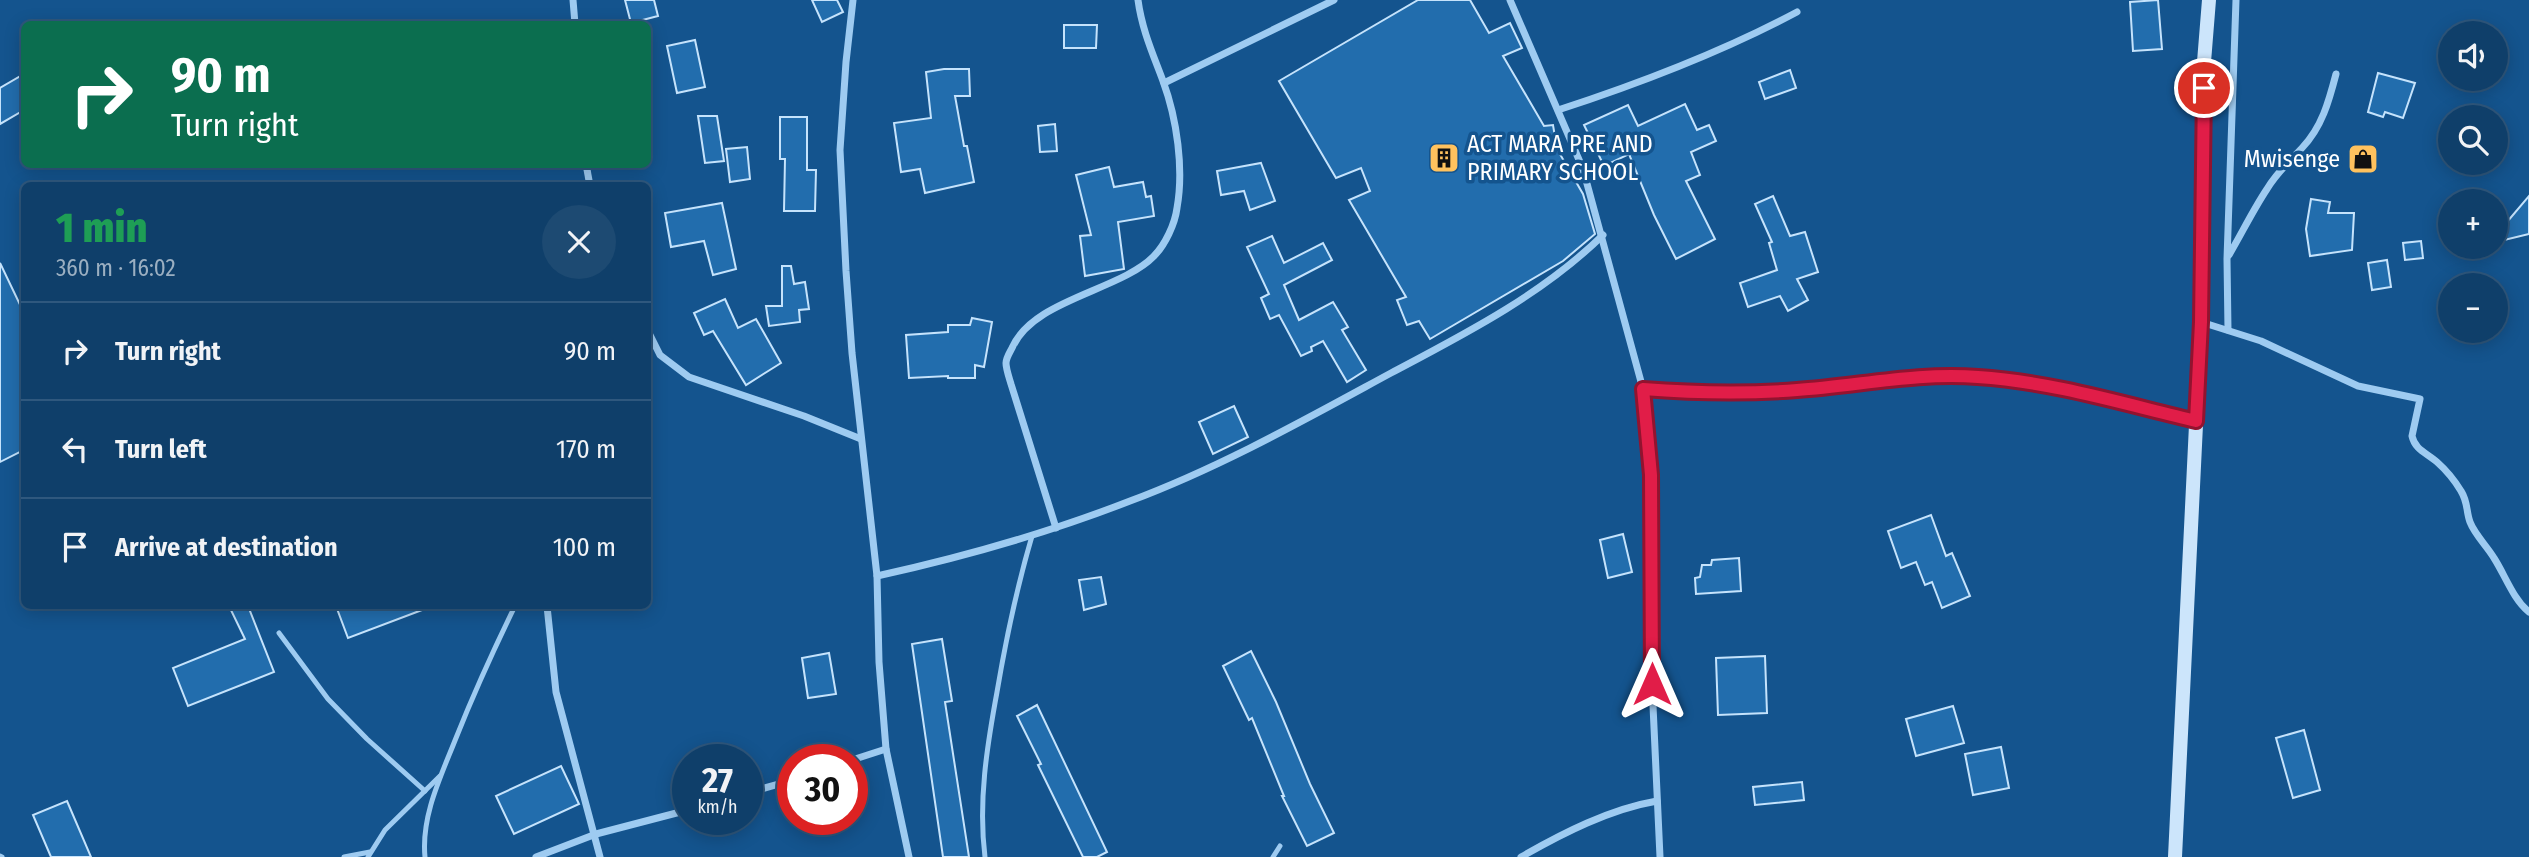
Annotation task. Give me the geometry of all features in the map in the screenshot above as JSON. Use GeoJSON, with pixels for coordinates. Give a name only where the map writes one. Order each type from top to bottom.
{"type":"FeatureCollection","features":[{"type":"Feature","properties":{"kind":"main road"},"geometry":{"type":"LineString","coordinates":[[2175,857],[2201,322],[2204,62],[2210,0]]}},
{"type":"Feature","properties":{"kind":"street"},"geometry":{"type":"LineString","coordinates":[[573,0],[575,21]]}},
{"type":"Feature","properties":{"kind":"street"},"geometry":{"type":"LineString","coordinates":[[853,0],[840,150],[852,353],[877,576],[879,662],[886,750],[909,857]]}},
{"type":"Feature","properties":{"kind":"street"},"geometry":{"type":"LineString","coordinates":[[1056,528],[1006,362],[1015,341],[1054,308],[1129,273],[1154,256],[1168,234],[1177,210],[1179,168],[1174,121],[1164,83],[1142,26],[1138,0]]}},
{"type":"Feature","properties":{"kind":"street"},"geometry":{"type":"LineString","coordinates":[[1164,83],[1334,0]]}},
{"type":"Feature","properties":{"kind":"street"},"geometry":{"type":"LineString","coordinates":[[1510,0],[1583,169],[1643,389],[1651,475],[1652,684],[1660,857]]}},
{"type":"Feature","properties":{"kind":"street"},"geometry":{"type":"LineString","coordinates":[[2228,330],[2227,259],[2235,0]]}},
{"type":"Feature","properties":{"kind":"street"},"geometry":{"type":"LineString","coordinates":[[1558,110],[1642,83],[1700,60],[1797,12]]}},
{"type":"Feature","properties":{"kind":"street"},"geometry":{"type":"LineString","coordinates":[[2227,259],[2266,189],[2291,157],[2302,149],[2323,117],[2336,74]]}},
{"type":"Feature","properties":{"kind":"street"},"geometry":{"type":"LineString","coordinates":[[586,168],[589,182]]}},
{"type":"Feature","properties":{"kind":"street"},"geometry":{"type":"LineString","coordinates":[[585,182],[587,176]]}},
{"type":"Feature","properties":{"kind":"street"},"geometry":{"type":"LineString","coordinates":[[877,576],[958,558],[1056,528],[1133,501],[1223,460],[1408,364],[1530,294],[1578,259],[1603,235]]}},
{"type":"Feature","properties":{"kind":"street"},"geometry":{"type":"LineString","coordinates":[[2201,322],[2261,341],[2358,386],[2420,399],[2413,441],[2438,463],[2461,491],[2468,503],[2472,527],[2529,612]]}},
{"type":"Feature","properties":{"kind":"street"},"geometry":{"type":"LineString","coordinates":[[651,337],[660,355],[689,377],[804,416],[861,439]]}},
{"type":"Feature","properties":{"kind":"street"},"geometry":{"type":"LineString","coordinates":[[1643,389],[1704,394],[1797,390],[1976,376],[2088,394],[2196,421]]}},
{"type":"Feature","properties":{"kind":"street"},"geometry":{"type":"LineString","coordinates":[[548,609],[556,692],[600,857]]}},
{"type":"Feature","properties":{"kind":"street"},"geometry":{"type":"LineString","coordinates":[[868,755],[886,750]]}},
{"type":"Feature","properties":{"kind":"street"},"geometry":{"type":"LineString","coordinates":[[1521,857],[1547,842],[1632,806],[1657,801]]}},
{"type":"Feature","properties":{"kind":"street"},"geometry":{"type":"LineString","coordinates":[[537,857],[596,834],[672,814]]}},
{"type":"Feature","properties":{"kind":"lane"},"geometry":{"type":"LineString","coordinates":[[985,857],[982,839],[984,766],[1005,644],[1019,579],[1032,536]]}},
{"type":"Feature","properties":{"kind":"lane"},"geometry":{"type":"LineString","coordinates":[[425,857],[424,834],[441,775],[490,656],[514,609]]}},
{"type":"Feature","properties":{"kind":"lane"},"geometry":{"type":"LineString","coordinates":[[279,634],[328,699],[366,740],[425,791]]}},
{"type":"Feature","properties":{"kind":"lane"},"geometry":{"type":"LineString","coordinates":[[344,857],[369,854],[385,830],[441,775]]}},
{"type":"Feature","properties":{"kind":"lane"},"geometry":{"type":"LineString","coordinates":[[1273,857],[1280,846]]}},
{"type":"Feature","properties":{"kind":"building"},"geometry":{"type":"Polygon","coordinates":[[[625,0],[654,0],[658,16],[630,21],[625,0]]]}},
{"type":"Feature","properties":{"kind":"building"},"geometry":{"type":"Polygon","coordinates":[[[812,0],[837,0],[843,12],[822,22],[812,0]]]}},
{"type":"Feature","properties":{"kind":"building","name":"ACT MARA PRE AND PRIMARY SCHOOL"},"geometry":{"type":"Polygon","coordinates":[[[1418,0],[1470,0],[1489,33],[1510,23],[1522,48],[1503,56],[1544,126],[1553,125],[1557,149],[1583,194],[1595,234],[1563,261],[1430,339],[1419,321],[1407,325],[1397,300],[1406,297],[1349,200],[1370,191],[1361,168],[1336,178],[1279,81],[1418,0]]]}},
{"type":"Feature","properties":{"kind":"building"},"geometry":{"type":"Polygon","coordinates":[[[2158,0],[2162,49],[2133,51],[2130,2],[2158,0]]]}},
{"type":"Feature","properties":{"kind":"building"},"geometry":{"type":"Polygon","coordinates":[[[1064,25],[1097,25],[1096,48],[1064,48],[1064,25]]]}},
{"type":"Feature","properties":{"kind":"building"},"geometry":{"type":"Polygon","coordinates":[[[695,40],[705,87],[677,93],[667,46],[695,40]]]}},
{"type":"Feature","properties":{"kind":"building"},"geometry":{"type":"Polygon","coordinates":[[[969,69],[970,96],[955,96],[974,182],[925,193],[920,169],[901,172],[894,123],[931,118],[926,72],[969,69]]]}},
{"type":"Feature","properties":{"kind":"building"},"geometry":{"type":"Polygon","coordinates":[[[1790,70],[1796,88],[1765,99],[1759,82],[1790,70]]]}},
{"type":"Feature","properties":{"kind":"building"},"geometry":{"type":"Polygon","coordinates":[[[2378,73],[2415,83],[2403,118],[2385,112],[2383,117],[2368,112],[2378,73]]]}},
{"type":"Feature","properties":{"kind":"building"},"geometry":{"type":"Polygon","coordinates":[[[21,76],[21,112],[0,124],[0,88],[21,76]]]}},
{"type":"Feature","properties":{"kind":"building"},"geometry":{"type":"Polygon","coordinates":[[[1685,104],[1697,130],[1709,125],[1716,141],[1691,152],[1700,175],[1686,181],[1715,239],[1676,259],[1654,215],[1629,154],[1604,166],[1584,125],[1628,105],[1638,126],[1685,104]]]}},
{"type":"Feature","properties":{"kind":"building"},"geometry":{"type":"Polygon","coordinates":[[[698,116],[717,116],[724,161],[705,163],[698,116]]]}},
{"type":"Feature","properties":{"kind":"building"},"geometry":{"type":"Polygon","coordinates":[[[780,117],[807,117],[807,170],[816,170],[815,211],[784,211],[785,159],[780,159],[780,117]]]}},
{"type":"Feature","properties":{"kind":"building"},"geometry":{"type":"Polygon","coordinates":[[[1055,124],[1057,151],[1040,152],[1038,126],[1055,124]]]}},
{"type":"Feature","properties":{"kind":"building"},"geometry":{"type":"Polygon","coordinates":[[[747,147],[750,179],[730,182],[726,149],[747,147]]]}},
{"type":"Feature","properties":{"kind":"building"},"geometry":{"type":"Polygon","coordinates":[[[1261,163],[1275,201],[1250,210],[1244,191],[1221,195],[1217,171],[1261,163]]]}},
{"type":"Feature","properties":{"kind":"building"},"geometry":{"type":"Polygon","coordinates":[[[1109,167],[1114,187],[1143,182],[1146,197],[1151,196],[1154,216],[1118,222],[1124,269],[1085,276],[1080,236],[1091,235],[1076,175],[1109,167]]]}},
{"type":"Feature","properties":{"kind":"building"},"geometry":{"type":"Polygon","coordinates":[[[1773,196],[1790,236],[1805,232],[1818,272],[1797,279],[1808,300],[1788,311],[1780,296],[1748,307],[1740,283],[1777,270],[1769,243],[1772,242],[1755,204],[1773,196]]]}},
{"type":"Feature","properties":{"kind":"building"},"geometry":{"type":"Polygon","coordinates":[[[2529,196],[2529,234],[2508,239],[2508,221],[2529,196]]]}},
{"type":"Feature","properties":{"kind":"building"},"geometry":{"type":"Polygon","coordinates":[[[2311,199],[2330,202],[2328,213],[2354,213],[2352,250],[2310,256],[2306,229],[2311,199]]]}},
{"type":"Feature","properties":{"kind":"building"},"geometry":{"type":"Polygon","coordinates":[[[722,203],[736,269],[713,275],[704,241],[671,247],[665,213],[722,203]]]}},
{"type":"Feature","properties":{"kind":"building"},"geometry":{"type":"Polygon","coordinates":[[[1272,236],[1284,263],[1323,243],[1332,260],[1284,285],[1299,320],[1333,302],[1348,327],[1342,330],[1366,370],[1347,382],[1323,341],[1301,356],[1279,315],[1270,319],[1261,298],[1269,294],[1247,247],[1272,236]]]}},
{"type":"Feature","properties":{"kind":"building"},"geometry":{"type":"Polygon","coordinates":[[[2421,241],[2423,258],[2405,260],[2403,243],[2421,241]]]}},
{"type":"Feature","properties":{"kind":"building"},"geometry":{"type":"Polygon","coordinates":[[[2387,260],[2391,287],[2372,290],[2368,263],[2387,260]]]}},
{"type":"Feature","properties":{"kind":"building"},"geometry":{"type":"Polygon","coordinates":[[[0,263],[21,307],[21,452],[0,462],[0,263]]]}},
{"type":"Feature","properties":{"kind":"building"},"geometry":{"type":"Polygon","coordinates":[[[782,266],[791,266],[794,284],[805,282],[809,309],[799,310],[800,322],[769,326],[766,306],[782,306],[782,266]]]}},
{"type":"Feature","properties":{"kind":"building"},"geometry":{"type":"Polygon","coordinates":[[[725,299],[738,328],[756,319],[781,363],[746,385],[713,331],[704,335],[694,313],[725,299]]]}},
{"type":"Feature","properties":{"kind":"building"},"geometry":{"type":"Polygon","coordinates":[[[972,318],[992,322],[984,367],[975,365],[975,378],[909,378],[906,335],[948,332],[948,325],[970,325],[972,318]]]}},
{"type":"Feature","properties":{"kind":"building"},"geometry":{"type":"Polygon","coordinates":[[[1234,406],[1248,437],[1213,454],[1199,422],[1234,406]]]}},
{"type":"Feature","properties":{"kind":"building"},"geometry":{"type":"Polygon","coordinates":[[[1931,515],[1946,556],[1952,553],[1970,596],[1942,608],[1932,582],[1925,585],[1916,562],[1901,568],[1888,531],[1931,515]]]}},
{"type":"Feature","properties":{"kind":"building"},"geometry":{"type":"Polygon","coordinates":[[[1623,534],[1632,572],[1608,578],[1600,540],[1623,534]]]}},
{"type":"Feature","properties":{"kind":"building"},"geometry":{"type":"Polygon","coordinates":[[[1739,558],[1741,591],[1696,594],[1695,578],[1700,577],[1702,565],[1711,565],[1712,560],[1739,558]]]}},
{"type":"Feature","properties":{"kind":"building"},"geometry":{"type":"Polygon","coordinates":[[[1101,577],[1106,604],[1084,610],[1079,580],[1101,577]]]}},
{"type":"Feature","properties":{"kind":"building"},"geometry":{"type":"Polygon","coordinates":[[[230,609],[249,609],[274,672],[188,706],[173,668],[245,639],[230,609]]]}},
{"type":"Feature","properties":{"kind":"building"},"geometry":{"type":"Polygon","coordinates":[[[337,609],[425,609],[348,638],[337,609]]]}},
{"type":"Feature","properties":{"kind":"building"},"geometry":{"type":"Polygon","coordinates":[[[942,639],[952,701],[945,702],[969,857],[943,857],[912,644],[942,639]]]}},
{"type":"Feature","properties":{"kind":"building"},"geometry":{"type":"Polygon","coordinates":[[[1251,651],[1334,833],[1307,846],[1282,796],[1252,718],[1249,720],[1223,666],[1251,651]]]}},
{"type":"Feature","properties":{"kind":"building"},"geometry":{"type":"Polygon","coordinates":[[[829,653],[836,694],[808,698],[802,658],[829,653]]]}},
{"type":"Feature","properties":{"kind":"building"},"geometry":{"type":"Polygon","coordinates":[[[1765,656],[1767,713],[1718,715],[1716,658],[1765,656]]]}},
{"type":"Feature","properties":{"kind":"building"},"geometry":{"type":"Polygon","coordinates":[[[1037,705],[1107,852],[1097,857],[1083,857],[1017,716],[1037,705]]]}},
{"type":"Feature","properties":{"kind":"building"},"geometry":{"type":"Polygon","coordinates":[[[1953,706],[1964,743],[1916,756],[1906,719],[1953,706]]]}},
{"type":"Feature","properties":{"kind":"building"},"geometry":{"type":"Polygon","coordinates":[[[2304,730],[2320,790],[2293,798],[2276,738],[2304,730]]]}},
{"type":"Feature","properties":{"kind":"building"},"geometry":{"type":"Polygon","coordinates":[[[2001,747],[2009,788],[1973,795],[1965,754],[2001,747]]]}},
{"type":"Feature","properties":{"kind":"building"},"geometry":{"type":"Polygon","coordinates":[[[561,766],[579,804],[514,834],[496,796],[561,766]]]}},
{"type":"Feature","properties":{"kind":"building"},"geometry":{"type":"Polygon","coordinates":[[[1802,782],[1804,800],[1755,805],[1753,787],[1802,782]]]}},
{"type":"Feature","properties":{"kind":"building"},"geometry":{"type":"Polygon","coordinates":[[[67,801],[91,857],[51,857],[33,815],[67,801]]]}},
{"type":"Feature","properties":{"kind":"place","name":"ACT MARA PRE AND PRIMARY SCHOOL"},"geometry":{"type":"Point","coordinates":[1444,158]}},
{"type":"Feature","properties":{"kind":"place","name":"Mwisenge"},"geometry":{"type":"Point","coordinates":[2363,159]}},
{"type":"Feature","properties":{"kind":"route"},"geometry":{"type":"LineString","coordinates":[[1652,684],[1651,475],[1643,389],[1704,394],[1797,390],[1976,376],[2032,383],[2098,396],[2196,421],[2201,322],[2204,88]]}}]}
